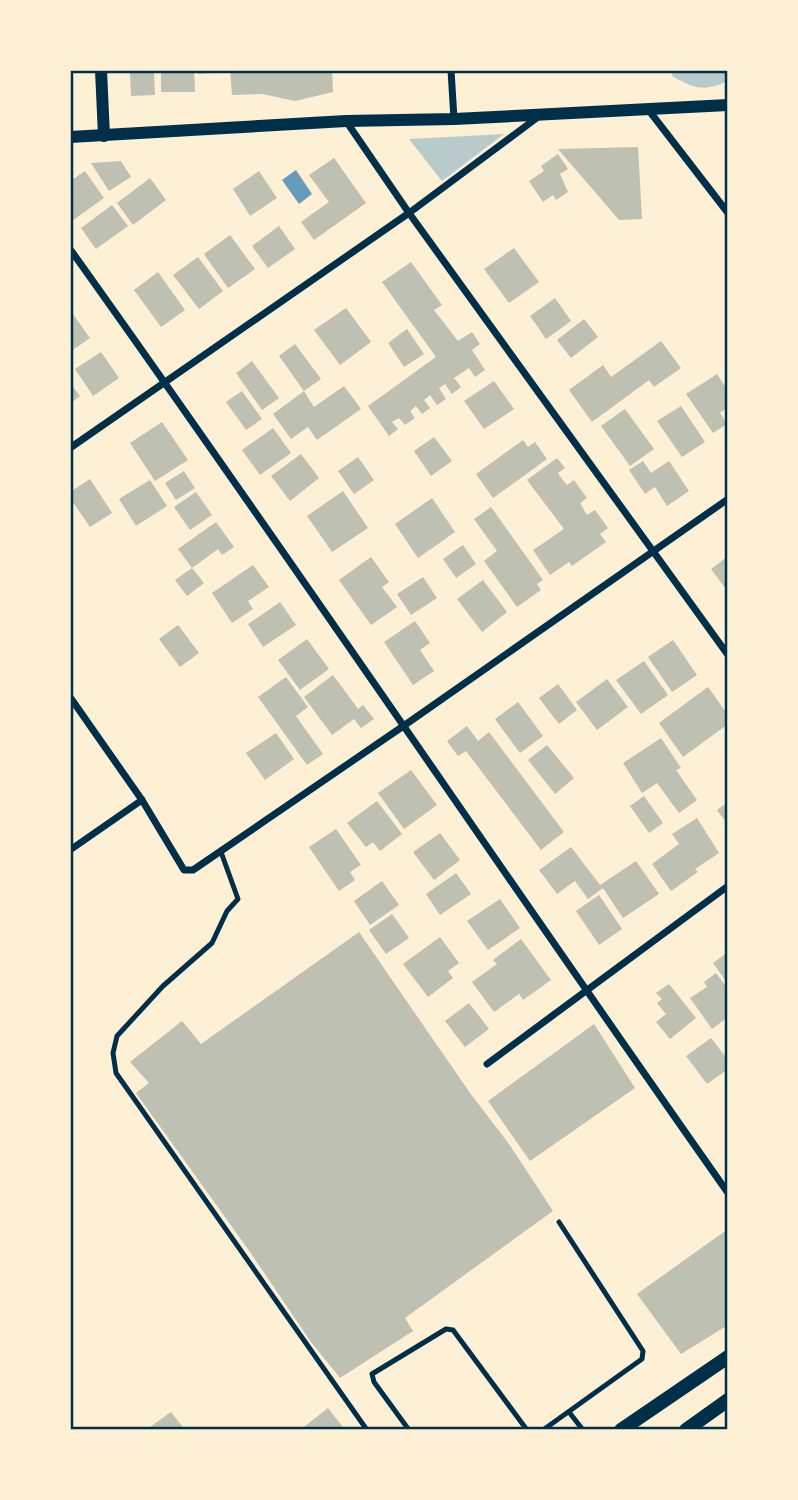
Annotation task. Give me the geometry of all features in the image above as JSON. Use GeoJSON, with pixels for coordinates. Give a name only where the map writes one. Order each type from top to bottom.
{"type":"FeatureCollection","features":[{"type":"Feature","properties":{"kind":"main road"},"geometry":{"type":"LineString","coordinates":[[621,1430],[728,1357]]}},
{"type":"Feature","properties":{"kind":"main road"},"geometry":{"type":"LineString","coordinates":[[686,1430],[728,1400]]}},
{"type":"Feature","properties":{"kind":"street"},"geometry":{"type":"LineString","coordinates":[[101,70],[104,135]]}},
{"type":"Feature","properties":{"kind":"street"},"geometry":{"type":"LineString","coordinates":[[452,70],[454,119]]}},
{"type":"Feature","properties":{"kind":"street"},"geometry":{"type":"LineString","coordinates":[[70,137],[346,121],[454,119],[646,107],[728,105]]}},
{"type":"Feature","properties":{"kind":"street"},"geometry":{"type":"LineString","coordinates":[[646,107],[728,213]]}},
{"type":"Feature","properties":{"kind":"street"},"geometry":{"type":"LineString","coordinates":[[70,448],[409,213],[544,113]]}},
{"type":"Feature","properties":{"kind":"street"},"geometry":{"type":"LineString","coordinates":[[346,121],[409,213],[728,655]]}},
{"type":"Feature","properties":{"kind":"street"},"geometry":{"type":"LineString","coordinates":[[70,249],[728,1193]]}},
{"type":"Feature","properties":{"kind":"street"},"geometry":{"type":"LineString","coordinates":[[70,697],[142,800],[184,870],[201,866],[728,499]]}},
{"type":"Feature","properties":{"kind":"street"},"geometry":{"type":"LineString","coordinates":[[70,850],[142,800]]}},
{"type":"Feature","properties":{"kind":"street"},"geometry":{"type":"LineString","coordinates":[[488,1064],[728,886]]}},
{"type":"Feature","properties":{"kind":"lane"},"geometry":{"type":"LineString","coordinates":[[222,852],[238,899],[227,911],[212,943],[163,986],[117,1036],[113,1053],[116,1073],[367,1430]]}},
{"type":"Feature","properties":{"kind":"lane"},"geometry":{"type":"LineString","coordinates":[[542,1430],[642,1359],[643,1351],[559,1222]]}},
{"type":"Feature","properties":{"kind":"lane"},"geometry":{"type":"LineString","coordinates":[[409,1430],[374,1382],[372,1374],[446,1329],[453,1331],[527,1430]]}},
{"type":"Feature","properties":{"kind":"lane"},"geometry":{"type":"LineString","coordinates":[[569,1412],[583,1430]]}},
{"type":"Feature","properties":{"kind":"shaded area"},"geometry":{"type":"Polygon","coordinates":[[[673,70],[728,70],[728,81],[700,88],[672,76],[673,70]]]}},
{"type":"Feature","properties":{"kind":"shaded area"},"geometry":{"type":"Polygon","coordinates":[[[504,134],[442,181],[409,139],[504,134]]]}},
{"type":"Feature","properties":{"kind":"water"},"geometry":{"type":"Polygon","coordinates":[[[296,170],[312,194],[299,204],[282,180],[296,170]]]}},
{"type":"Feature","properties":{"kind":"building"},"geometry":{"type":"Polygon","coordinates":[[[161,70],[194,70],[195,92],[161,92],[161,70]]]}},
{"type":"Feature","properties":{"kind":"building"},"geometry":{"type":"Polygon","coordinates":[[[198,70],[225,70],[225,72],[198,74],[198,70]]]}},
{"type":"Feature","properties":{"kind":"building"},"geometry":{"type":"Polygon","coordinates":[[[230,70],[332,70],[333,92],[295,101],[262,94],[232,95],[230,70]]]}},
{"type":"Feature","properties":{"kind":"building"},"geometry":{"type":"Polygon","coordinates":[[[130,71],[154,71],[155,95],[131,96],[130,71]]]}},
{"type":"Feature","properties":{"kind":"building"},"geometry":{"type":"Polygon","coordinates":[[[638,147],[642,219],[619,220],[558,149],[638,147]]]}},
{"type":"Feature","properties":{"kind":"building"},"geometry":{"type":"Polygon","coordinates":[[[558,154],[568,169],[560,174],[568,192],[556,200],[553,195],[543,202],[529,181],[544,171],[541,166],[558,154]]]}},
{"type":"Feature","properties":{"kind":"building"},"geometry":{"type":"Polygon","coordinates":[[[334,158],[366,203],[314,240],[301,222],[329,202],[309,175],[334,158]]]}},
{"type":"Feature","properties":{"kind":"building"},"geometry":{"type":"Polygon","coordinates":[[[121,161],[131,177],[109,191],[91,163],[121,161]]]}},
{"type":"Feature","properties":{"kind":"building"},"geometry":{"type":"Polygon","coordinates":[[[85,171],[104,198],[72,221],[70,181],[85,171]]]}},
{"type":"Feature","properties":{"kind":"building"},"geometry":{"type":"Polygon","coordinates":[[[259,171],[277,198],[250,216],[233,189],[259,171]]]}},
{"type":"Feature","properties":{"kind":"building"},"geometry":{"type":"Polygon","coordinates":[[[150,178],[166,200],[133,225],[117,203],[150,178]]]}},
{"type":"Feature","properties":{"kind":"building"},"geometry":{"type":"Polygon","coordinates":[[[112,205],[128,226],[96,249],[81,228],[112,205]]]}},
{"type":"Feature","properties":{"kind":"building"},"geometry":{"type":"Polygon","coordinates":[[[279,226],[295,249],[268,268],[252,246],[279,226]]]}},
{"type":"Feature","properties":{"kind":"building"},"geometry":{"type":"Polygon","coordinates":[[[230,235],[255,269],[228,288],[204,254],[230,235]]]}},
{"type":"Feature","properties":{"kind":"building"},"geometry":{"type":"Polygon","coordinates":[[[514,248],[539,282],[509,303],[484,269],[514,248]]]}},
{"type":"Feature","properties":{"kind":"building"},"geometry":{"type":"Polygon","coordinates":[[[198,257],[223,291],[199,309],[173,275],[198,257]]]}},
{"type":"Feature","properties":{"kind":"building"},"geometry":{"type":"Polygon","coordinates":[[[411,262],[442,305],[434,310],[458,341],[472,332],[480,344],[472,350],[485,370],[475,377],[469,368],[454,378],[461,387],[452,394],[445,384],[439,388],[446,399],[437,405],[430,395],[424,400],[430,408],[422,414],[416,406],[410,411],[415,418],[405,425],[399,418],[392,422],[398,429],[389,436],[368,406],[436,357],[382,282],[411,262]]]}},
{"type":"Feature","properties":{"kind":"building"},"geometry":{"type":"Polygon","coordinates":[[[158,272],[185,310],[161,327],[134,290],[158,272]]]}},
{"type":"Feature","properties":{"kind":"building"},"geometry":{"type":"Polygon","coordinates":[[[555,298],[571,321],[546,339],[530,316],[555,298]]]}},
{"type":"Feature","properties":{"kind":"building"},"geometry":{"type":"Polygon","coordinates":[[[346,308],[371,342],[340,365],[314,330],[346,308]]]}},
{"type":"Feature","properties":{"kind":"building"},"geometry":{"type":"Polygon","coordinates":[[[70,310],[90,338],[70,352],[70,310]]]}},
{"type":"Feature","properties":{"kind":"building"},"geometry":{"type":"Polygon","coordinates":[[[584,319],[598,337],[571,358],[557,340],[584,319]]]}},
{"type":"Feature","properties":{"kind":"building"},"geometry":{"type":"Polygon","coordinates":[[[407,329],[424,354],[404,367],[388,343],[407,329]]]}},
{"type":"Feature","properties":{"kind":"building"},"geometry":{"type":"Polygon","coordinates":[[[661,341],[681,368],[654,387],[649,380],[592,422],[569,390],[603,365],[611,377],[661,341]]]}},
{"type":"Feature","properties":{"kind":"building"},"geometry":{"type":"Polygon","coordinates":[[[295,344],[321,379],[304,391],[279,356],[295,344]]]}},
{"type":"Feature","properties":{"kind":"building"},"geometry":{"type":"Polygon","coordinates":[[[101,352],[119,378],[93,396],[75,369],[101,352]]]}},
{"type":"Feature","properties":{"kind":"building"},"geometry":{"type":"Polygon","coordinates":[[[252,361],[279,398],[262,410],[236,373],[252,361]]]}},
{"type":"Feature","properties":{"kind":"building"},"geometry":{"type":"Polygon","coordinates":[[[717,374],[728,391],[728,407],[720,413],[727,424],[713,433],[686,394],[717,374]]]}},
{"type":"Feature","properties":{"kind":"building"},"geometry":{"type":"Polygon","coordinates":[[[494,381],[514,409],[484,429],[464,401],[494,381]]]}},
{"type":"Feature","properties":{"kind":"building"},"geometry":{"type":"Polygon","coordinates":[[[70,383],[80,396],[70,404],[70,383]]]}},
{"type":"Feature","properties":{"kind":"building"},"geometry":{"type":"Polygon","coordinates":[[[344,386],[361,409],[317,440],[308,427],[291,439],[273,414],[304,391],[314,407],[344,386]]]}},
{"type":"Feature","properties":{"kind":"building"},"geometry":{"type":"Polygon","coordinates":[[[242,391],[262,419],[246,430],[226,402],[242,391]]]}},
{"type":"Feature","properties":{"kind":"building"},"geometry":{"type":"Polygon","coordinates":[[[681,406],[705,442],[682,457],[657,421],[681,406]]]}},
{"type":"Feature","properties":{"kind":"building"},"geometry":{"type":"Polygon","coordinates":[[[625,409],[654,449],[630,466],[601,426],[625,409]]]}},
{"type":"Feature","properties":{"kind":"building"},"geometry":{"type":"Polygon","coordinates":[[[162,422],[188,460],[155,481],[130,443],[162,422]]]}},
{"type":"Feature","properties":{"kind":"building"},"geometry":{"type":"Polygon","coordinates":[[[273,428],[291,453],[260,475],[242,450],[273,428]]]}},
{"type":"Feature","properties":{"kind":"building"},"geometry":{"type":"Polygon","coordinates":[[[434,437],[452,461],[431,476],[414,451],[434,437]]]}},
{"type":"Feature","properties":{"kind":"building"},"geometry":{"type":"Polygon","coordinates":[[[523,440],[528,447],[535,442],[547,459],[493,498],[476,474],[523,440]]]}},
{"type":"Feature","properties":{"kind":"building"},"geometry":{"type":"Polygon","coordinates":[[[301,454],[319,478],[290,501],[271,476],[301,454]]]}},
{"type":"Feature","properties":{"kind":"building"},"geometry":{"type":"Polygon","coordinates":[[[358,457],[374,480],[354,494],[338,471],[358,457]]]}},
{"type":"Feature","properties":{"kind":"building"},"geometry":{"type":"Polygon","coordinates":[[[557,458],[565,468],[558,473],[562,479],[567,485],[574,480],[587,498],[580,503],[587,515],[595,510],[608,528],[600,534],[606,542],[572,566],[569,562],[550,575],[533,550],[564,529],[527,480],[557,458]]]}},
{"type":"Feature","properties":{"kind":"building"},"geometry":{"type":"Polygon","coordinates":[[[643,461],[651,473],[669,461],[689,491],[667,506],[655,487],[645,494],[629,470],[643,461]]]}},
{"type":"Feature","properties":{"kind":"building"},"geometry":{"type":"Polygon","coordinates":[[[184,471],[195,488],[176,500],[165,483],[184,471]]]}},
{"type":"Feature","properties":{"kind":"building"},"geometry":{"type":"Polygon","coordinates":[[[90,479],[112,513],[90,527],[70,498],[70,492],[90,479]]]}},
{"type":"Feature","properties":{"kind":"building"},"geometry":{"type":"Polygon","coordinates":[[[150,480],[167,506],[136,526],[119,499],[150,480]]]}},
{"type":"Feature","properties":{"kind":"building"},"geometry":{"type":"Polygon","coordinates":[[[343,491],[368,528],[332,552],[307,516],[343,491]]]}},
{"type":"Feature","properties":{"kind":"building"},"geometry":{"type":"Polygon","coordinates":[[[196,492],[212,515],[190,530],[174,507],[196,492]]]}},
{"type":"Feature","properties":{"kind":"building"},"geometry":{"type":"Polygon","coordinates":[[[432,498],[455,532],[418,558],[395,524],[432,498]]]}},
{"type":"Feature","properties":{"kind":"building"},"geometry":{"type":"Polygon","coordinates":[[[491,507],[543,580],[537,584],[541,590],[517,607],[484,561],[497,551],[474,519],[491,507]]]}},
{"type":"Feature","properties":{"kind":"building"},"geometry":{"type":"Polygon","coordinates":[[[216,522],[234,547],[222,555],[218,549],[192,568],[178,549],[216,522]]]}},
{"type":"Feature","properties":{"kind":"building"},"geometry":{"type":"Polygon","coordinates":[[[463,545],[476,564],[456,578],[443,559],[463,545]]]}},
{"type":"Feature","properties":{"kind":"building"},"geometry":{"type":"Polygon","coordinates":[[[728,556],[728,592],[711,569],[728,556]]]}},
{"type":"Feature","properties":{"kind":"building"},"geometry":{"type":"Polygon","coordinates":[[[371,557],[389,582],[382,587],[397,607],[371,625],[339,580],[371,557]]]}},
{"type":"Feature","properties":{"kind":"building"},"geometry":{"type":"Polygon","coordinates":[[[253,565],[269,587],[248,601],[253,609],[232,623],[212,593],[253,565]]]}},
{"type":"Feature","properties":{"kind":"building"},"geometry":{"type":"Polygon","coordinates":[[[192,568],[204,583],[187,596],[175,580],[192,568]]]}},
{"type":"Feature","properties":{"kind":"building"},"geometry":{"type":"Polygon","coordinates":[[[423,577],[437,598],[411,615],[397,594],[423,577]]]}},
{"type":"Feature","properties":{"kind":"building"},"geometry":{"type":"Polygon","coordinates":[[[483,580],[507,612],[482,632],[457,599],[483,580]]]}},
{"type":"Feature","properties":{"kind":"building"},"geometry":{"type":"Polygon","coordinates":[[[280,602],[296,625],[263,647],[248,624],[280,602]]]}},
{"type":"Feature","properties":{"kind":"building"},"geometry":{"type":"Polygon","coordinates":[[[415,621],[430,643],[420,650],[434,671],[413,685],[384,642],[415,621]]]}},
{"type":"Feature","properties":{"kind":"building"},"geometry":{"type":"Polygon","coordinates":[[[178,625],[199,653],[180,667],[159,639],[178,625]]]}},
{"type":"Feature","properties":{"kind":"building"},"geometry":{"type":"Polygon","coordinates":[[[307,639],[329,669],[300,690],[278,660],[307,639]]]}},
{"type":"Feature","properties":{"kind":"building"},"geometry":{"type":"Polygon","coordinates":[[[673,640],[697,675],[672,692],[648,657],[673,640]]]}},
{"type":"Feature","properties":{"kind":"building"},"geometry":{"type":"Polygon","coordinates":[[[644,661],[668,695],[641,714],[616,680],[644,661]]]}},
{"type":"Feature","properties":{"kind":"building"},"geometry":{"type":"Polygon","coordinates":[[[333,675],[358,709],[363,705],[374,719],[361,728],[354,719],[332,735],[304,697],[333,675]]]}},
{"type":"Feature","properties":{"kind":"building"},"geometry":{"type":"Polygon","coordinates":[[[286,677],[308,707],[296,716],[323,754],[307,765],[258,697],[286,677]]]}},
{"type":"Feature","properties":{"kind":"building"},"geometry":{"type":"Polygon","coordinates":[[[607,679],[628,707],[597,730],[576,702],[607,679]]]}},
{"type":"Feature","properties":{"kind":"building"},"geometry":{"type":"Polygon","coordinates":[[[558,684],[577,710],[559,724],[539,698],[558,684]]]}},
{"type":"Feature","properties":{"kind":"building"},"geometry":{"type":"Polygon","coordinates":[[[708,687],[728,715],[728,724],[683,757],[659,723],[708,687]]]}},
{"type":"Feature","properties":{"kind":"building"},"geometry":{"type":"Polygon","coordinates":[[[518,702],[543,736],[520,753],[495,719],[518,702]]]}},
{"type":"Feature","properties":{"kind":"building"},"geometry":{"type":"Polygon","coordinates":[[[467,726],[478,741],[489,732],[564,832],[541,850],[466,751],[458,756],[447,741],[467,726]]]}},
{"type":"Feature","properties":{"kind":"building"},"geometry":{"type":"Polygon","coordinates":[[[276,733],[294,759],[265,780],[246,753],[276,733]]]}},
{"type":"Feature","properties":{"kind":"building"},"geometry":{"type":"Polygon","coordinates":[[[661,738],[681,768],[676,770],[697,800],[679,813],[657,783],[642,793],[623,763],[661,738]]]}},
{"type":"Feature","properties":{"kind":"building"},"geometry":{"type":"Polygon","coordinates":[[[547,745],[574,778],[555,794],[528,760],[547,745]]]}},
{"type":"Feature","properties":{"kind":"building"},"geometry":{"type":"Polygon","coordinates":[[[411,770],[437,805],[404,829],[378,793],[411,770]]]}},
{"type":"Feature","properties":{"kind":"building"},"geometry":{"type":"Polygon","coordinates":[[[644,796],[663,823],[649,833],[630,806],[644,796]]]}},
{"type":"Feature","properties":{"kind":"building"},"geometry":{"type":"Polygon","coordinates":[[[377,801],[402,834],[380,851],[373,842],[366,847],[347,823],[377,801]]]}},
{"type":"Feature","properties":{"kind":"building"},"geometry":{"type":"Polygon","coordinates":[[[728,802],[728,825],[717,810],[728,802]]]}},
{"type":"Feature","properties":{"kind":"building"},"geometry":{"type":"Polygon","coordinates":[[[697,818],[719,853],[695,869],[698,872],[671,891],[652,864],[679,844],[672,834],[697,818]]]}},
{"type":"Feature","properties":{"kind":"building"},"geometry":{"type":"Polygon","coordinates":[[[336,829],[361,865],[350,872],[355,880],[339,891],[309,847],[336,829]]]}},
{"type":"Feature","properties":{"kind":"building"},"geometry":{"type":"Polygon","coordinates":[[[440,833],[460,860],[434,880],[413,852],[440,833]]]}},
{"type":"Feature","properties":{"kind":"building"},"geometry":{"type":"Polygon","coordinates":[[[571,847],[600,885],[636,861],[659,894],[623,918],[603,888],[588,899],[575,881],[557,894],[539,870],[571,847]]]}},
{"type":"Feature","properties":{"kind":"building"},"geometry":{"type":"Polygon","coordinates":[[[456,873],[471,894],[440,915],[426,894],[456,873]]]}},
{"type":"Feature","properties":{"kind":"building"},"geometry":{"type":"Polygon","coordinates":[[[382,881],[399,905],[370,925],[354,901],[382,881]]]}},
{"type":"Feature","properties":{"kind":"building"},"geometry":{"type":"Polygon","coordinates":[[[599,895],[622,929],[599,945],[576,911],[599,895]]]}},
{"type":"Feature","properties":{"kind":"building"},"geometry":{"type":"Polygon","coordinates":[[[500,899],[520,928],[488,950],[467,921],[500,899]]]}},
{"type":"Feature","properties":{"kind":"building"},"geometry":{"type":"Polygon","coordinates":[[[392,914],[409,938],[386,954],[369,930],[392,914]]]}},
{"type":"Feature","properties":{"kind":"building"},"geometry":{"type":"Polygon","coordinates":[[[359,932],[470,1093],[509,1144],[553,1211],[405,1318],[413,1331],[340,1378],[311,1342],[136,1093],[149,1083],[130,1062],[182,1021],[201,1044],[359,932]]]}},
{"type":"Feature","properties":{"kind":"building"},"geometry":{"type":"Polygon","coordinates":[[[440,937],[459,963],[448,971],[453,978],[428,997],[403,964],[440,937]]]}},
{"type":"Feature","properties":{"kind":"building"},"geometry":{"type":"Polygon","coordinates":[[[521,939],[551,980],[523,1000],[519,994],[494,1012],[472,982],[497,964],[493,960],[521,939]]]}},
{"type":"Feature","properties":{"kind":"building"},"geometry":{"type":"Polygon","coordinates":[[[728,952],[728,984],[713,963],[728,952]]]}},
{"type":"Feature","properties":{"kind":"building"},"geometry":{"type":"Polygon","coordinates":[[[716,973],[728,989],[728,1017],[712,1029],[690,998],[707,987],[704,982],[716,973]]]}},
{"type":"Feature","properties":{"kind":"building"},"geometry":{"type":"Polygon","coordinates":[[[669,984],[696,1018],[670,1039],[656,1022],[666,1014],[657,1003],[662,999],[656,993],[669,984]]]}},
{"type":"Feature","properties":{"kind":"building"},"geometry":{"type":"Polygon","coordinates":[[[469,1003],[489,1029],[465,1047],[445,1021],[469,1003]]]}},
{"type":"Feature","properties":{"kind":"building"},"geometry":{"type":"Polygon","coordinates":[[[594,1024],[635,1088],[530,1161],[488,1101],[594,1024]]]}},
{"type":"Feature","properties":{"kind":"building"},"geometry":{"type":"Polygon","coordinates":[[[711,1038],[728,1060],[728,1069],[707,1084],[686,1056],[711,1038]]]}},
{"type":"Feature","properties":{"kind":"building"},"geometry":{"type":"Polygon","coordinates":[[[728,1229],[728,1325],[681,1354],[637,1294],[728,1229]]]}},
{"type":"Feature","properties":{"kind":"building"},"geometry":{"type":"Polygon","coordinates":[[[328,1408],[345,1430],[300,1430],[328,1408]]]}},
{"type":"Feature","properties":{"kind":"building"},"geometry":{"type":"Polygon","coordinates":[[[171,1412],[185,1430],[146,1430],[171,1412]]]}}]}
